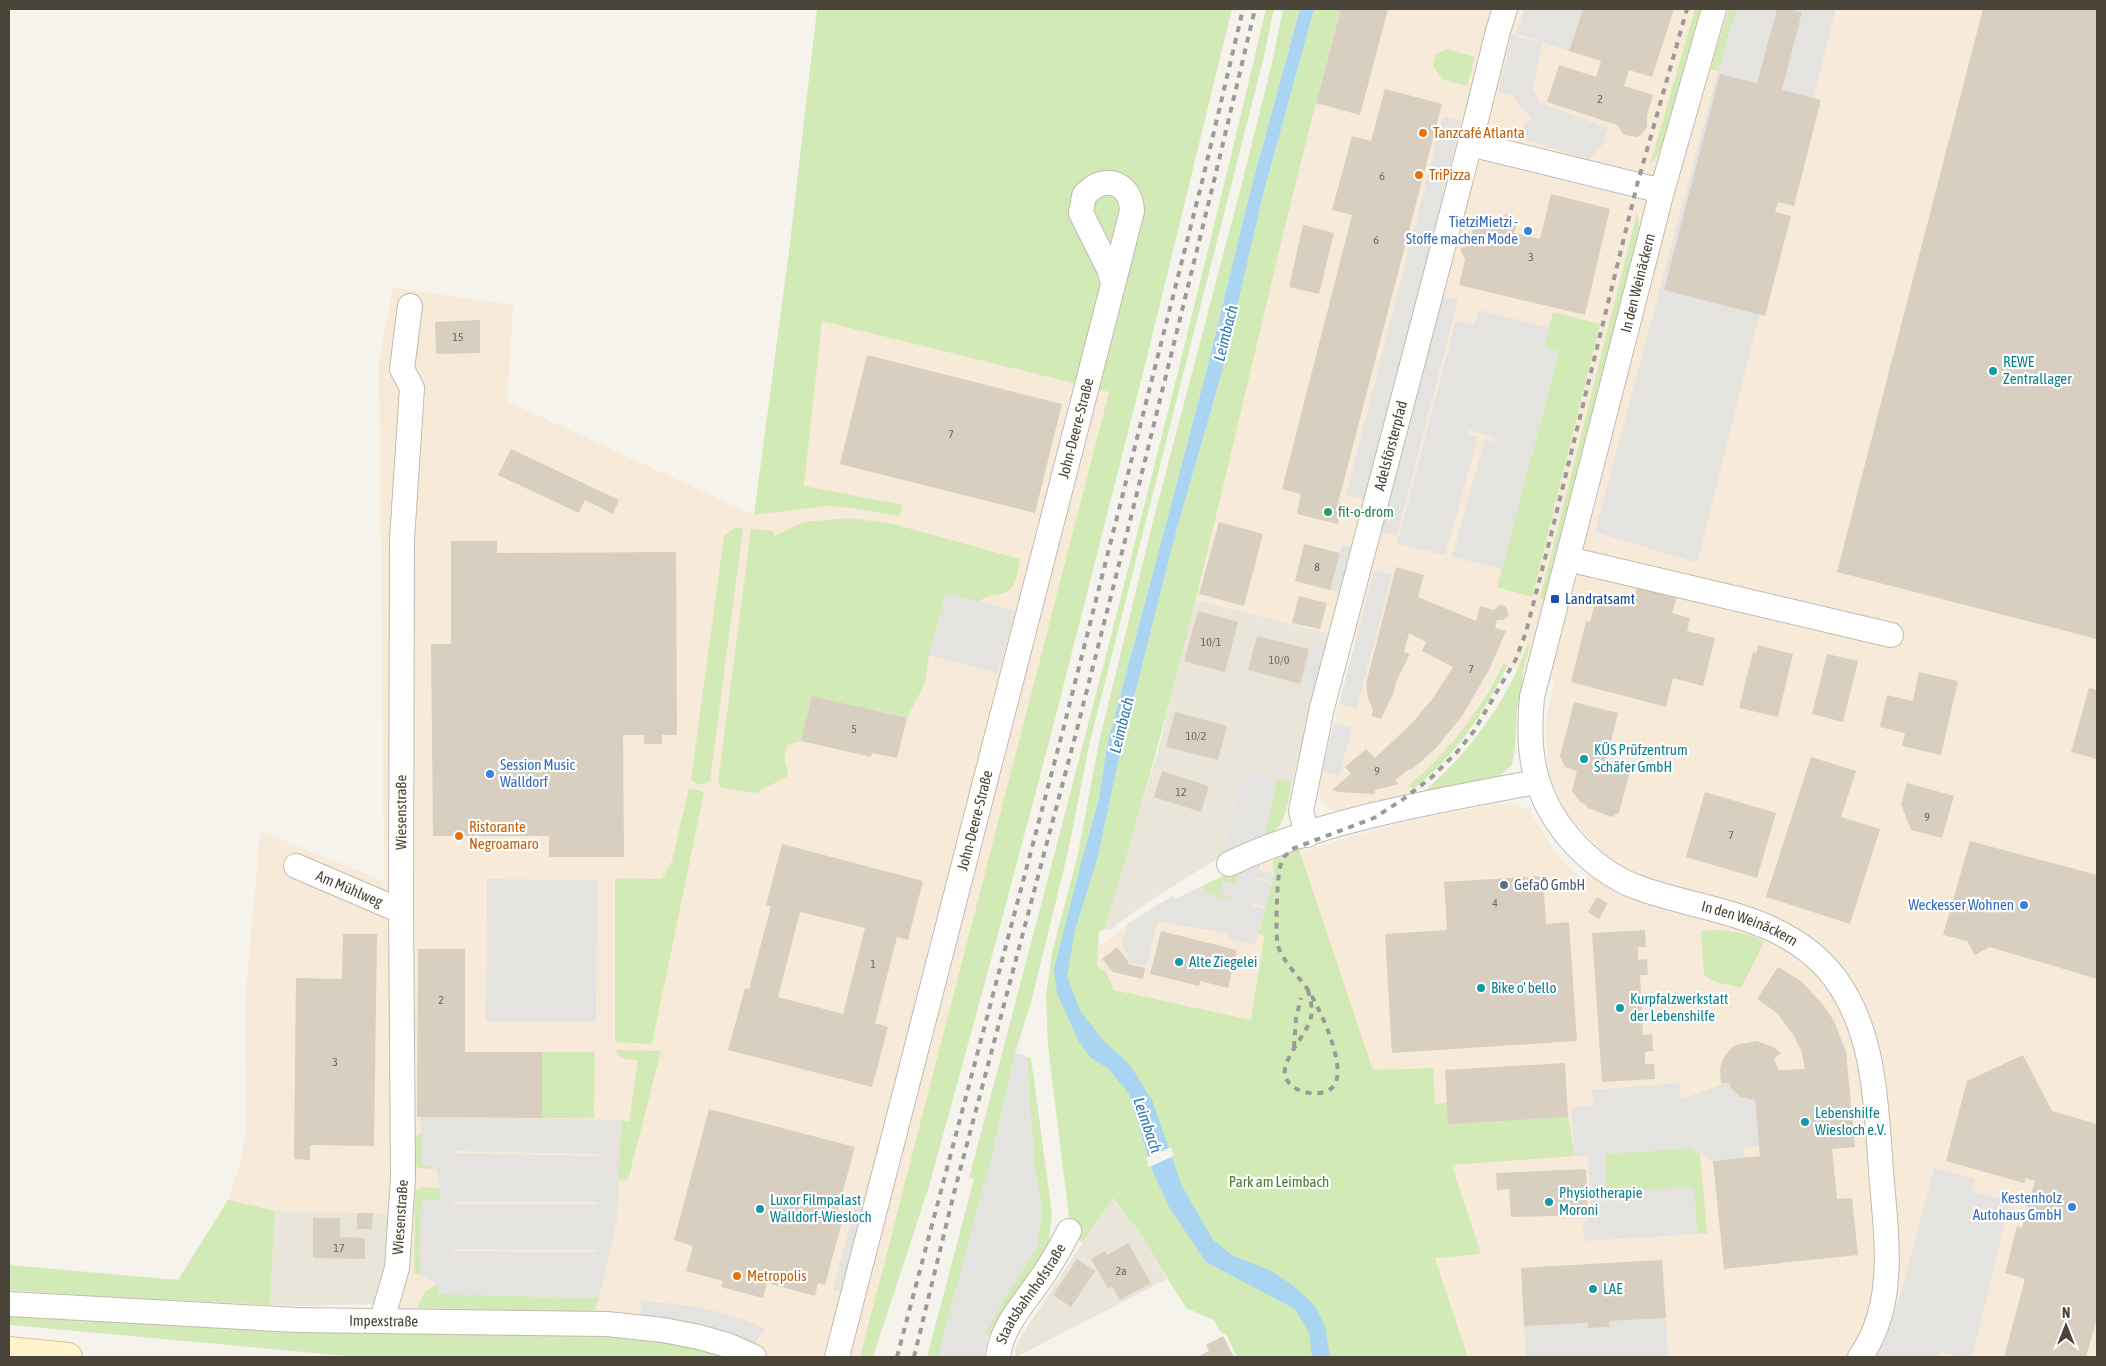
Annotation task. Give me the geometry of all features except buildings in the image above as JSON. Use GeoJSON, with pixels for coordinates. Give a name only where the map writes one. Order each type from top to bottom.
{"type":"FeatureCollection","features":[{"type":"Feature","properties":{"kind":"street","name":"Adelsförsterpfad"},"geometry":{"type":"LineString","coordinates":[[1307,835],[1301,811],[1322,708],[1505,9]]}},
{"type":"Feature","properties":{"kind":"street","name":"In den Weinäckern"},"geometry":{"type":"LineString","coordinates":[[1714,9],[1662,191],[1532,697],[1530,741],[1536,782],[1542,798],[1568,837],[1597,865],[1609,874],[1654,893],[1739,916],[1784,934],[1813,953],[1838,982],[1850,1002],[1865,1040],[1872,1076],[1887,1232],[1886,1290],[1875,1328],[1860,1357]]}},
{"type":"Feature","properties":{"kind":"street"},"geometry":{"type":"LineString","coordinates":[[1470,144],[1662,191]]}},
{"type":"Feature","properties":{"kind":"street","name":"John-Deere-Straße"},"geometry":{"type":"LineString","coordinates":[[837,1357],[1108,310],[1113,283]]}},
{"type":"Feature","properties":{"kind":"street","name":"Wiesenstraße"},"geometry":{"type":"LineString","coordinates":[[382,1320],[397,1268],[403,1168],[401,911],[402,538],[412,388],[402,369],[410,306]]}},
{"type":"Feature","properties":{"kind":"street"},"geometry":{"type":"LineString","coordinates":[[1568,559],[1891,635]]}},
{"type":"Feature","properties":{"kind":"street"},"geometry":{"type":"LineString","coordinates":[[1229,864],[1254,853],[1307,835],[1390,812],[1536,782]]}},
{"type":"Feature","properties":{"kind":"street","name":"Am Mühlweg"},"geometry":{"type":"LineString","coordinates":[[296,866],[401,911]]}},
{"type":"Feature","properties":{"kind":"street","name":"Staatsbahnhofstraße"},"geometry":{"type":"LineString","coordinates":[[998,1357],[1000,1343],[1007,1327],[1057,1255],[1069,1230]]}},
{"type":"Feature","properties":{"kind":"street","name":"Impexstraße"},"geometry":{"type":"LineString","coordinates":[[9,1304],[297,1320],[382,1320],[624,1326],[663,1330],[699,1337],[727,1345],[754,1357]]}},
{"type":"Feature","properties":{"kind":"street"},"geometry":{"type":"LineString","coordinates":[[9,1351],[68,1357]]}},
{"type":"Feature","properties":{"kind":"shaded area"},"geometry":{"type":"Polygon","coordinates":[[[1341,9],[2097,9],[2097,1357],[1468,1357],[1435,1257],[1481,1254],[1420,1068],[1373,1071],[1301,853],[1345,838],[1409,821],[1496,804],[1514,803],[1529,810],[1557,855],[1584,881],[1601,849],[1578,827],[1566,812],[1550,778],[1547,760],[1546,722],[1554,680],[1523,670],[1530,645],[1518,669],[1503,664],[1467,726],[1435,761],[1409,784],[1413,789],[1403,796],[1339,814],[1320,799],[1319,782],[1356,640],[1194,600],[1307,133],[1341,9]]]}},
{"type":"Feature","properties":{"kind":"shaded area"},"geometry":{"type":"Polygon","coordinates":[[[1524,9],[1583,9],[1569,51],[1517,34],[1524,9]]]}},
{"type":"Feature","properties":{"kind":"shaded area"},"geometry":{"type":"Polygon","coordinates":[[[1737,9],[1836,9],[1788,201],[1775,198],[1771,213],[1784,216],[1697,563],[1595,532],[1718,71],[1737,9]]]}},
{"type":"Feature","properties":{"kind":"shaded area"},"geometry":{"type":"Polygon","coordinates":[[[1512,35],[1542,43],[1533,89],[1540,103],[1608,128],[1603,144],[1589,160],[1514,136],[1531,118],[1512,96],[1498,92],[1512,35]]]}},
{"type":"Feature","properties":{"kind":"shaded area"},"geometry":{"type":"Polygon","coordinates":[[[1443,117],[1461,121],[1368,500],[1346,495],[1443,117]]]}},
{"type":"Feature","properties":{"kind":"shaded area"},"geometry":{"type":"Polygon","coordinates":[[[393,288],[513,305],[507,401],[754,515],[826,506],[852,508],[898,516],[903,506],[804,486],[822,320],[1109,392],[970,931],[916,1150],[891,1235],[860,1357],[750,1357],[381,1323],[392,1214],[275,1211],[228,1200],[239,1167],[246,1134],[245,1004],[260,831],[384,881],[379,361],[393,288]]]}},
{"type":"Feature","properties":{"kind":"shaded area"},"geometry":{"type":"Polygon","coordinates":[[[1441,296],[1458,300],[1397,536],[1380,532],[1441,296]]]}},
{"type":"Feature","properties":{"kind":"shaded area"},"geometry":{"type":"Polygon","coordinates":[[[1479,310],[1549,328],[1544,347],[1559,351],[1502,569],[1452,557],[1485,439],[1494,442],[1496,438],[1469,430],[1468,434],[1478,437],[1445,555],[1397,544],[1456,320],[1474,325],[1479,310]]]}},
{"type":"Feature","properties":{"kind":"shaded area"},"geometry":{"type":"Polygon","coordinates":[[[1342,545],[1354,548],[1342,593],[1330,590],[1342,545]]]}},
{"type":"Feature","properties":{"kind":"shaded area"},"geometry":{"type":"Polygon","coordinates":[[[1374,570],[1392,574],[1357,708],[1339,704],[1374,570]]]}},
{"type":"Feature","properties":{"kind":"shaded area"},"geometry":{"type":"Polygon","coordinates":[[[946,593],[1015,611],[998,673],[929,655],[946,593]]]}},
{"type":"Feature","properties":{"kind":"shaded area"},"geometry":{"type":"Polygon","coordinates":[[[1194,600],[1333,634],[1292,783],[1243,772],[1223,855],[1153,899],[1109,930],[1104,929],[1158,751],[1194,600]]]}},
{"type":"Feature","properties":{"kind":"shaded area"},"geometry":{"type":"Polygon","coordinates":[[[1311,643],[1326,647],[1314,692],[1299,688],[1311,643]]]}},
{"type":"Feature","properties":{"kind":"shaded area"},"geometry":{"type":"Polygon","coordinates":[[[1334,723],[1352,728],[1339,776],[1322,771],[1334,723]]]}},
{"type":"Feature","properties":{"kind":"shaded area"},"geometry":{"type":"Polygon","coordinates":[[[1243,772],[1277,779],[1264,837],[1223,855],[1243,772]]]}},
{"type":"Feature","properties":{"kind":"shaded area"},"geometry":{"type":"Polygon","coordinates":[[[1266,855],[1273,860],[1274,874],[1258,933],[1264,935],[1251,1020],[1114,990],[1106,972],[1097,966],[1098,947],[1155,906],[1173,896],[1175,899],[1266,855]]]}},
{"type":"Feature","properties":{"kind":"shaded area"},"geometry":{"type":"Polygon","coordinates":[[[1261,857],[1259,870],[1274,874],[1272,882],[1256,879],[1271,884],[1265,907],[1252,903],[1251,905],[1265,909],[1255,945],[1228,939],[1229,934],[1158,921],[1146,966],[1132,963],[1122,946],[1127,924],[1173,896],[1175,899],[1202,886],[1210,895],[1232,900],[1233,898],[1219,894],[1223,881],[1237,884],[1238,869],[1261,857]]]}},
{"type":"Feature","properties":{"kind":"shaded area"},"geometry":{"type":"Polygon","coordinates":[[[487,879],[597,880],[596,1022],[486,1021],[487,879]]]}},
{"type":"Feature","properties":{"kind":"shaded area"},"geometry":{"type":"Polygon","coordinates":[[[1015,1053],[1024,1055],[1027,1058],[1034,1166],[1042,1208],[1037,1246],[1003,1300],[985,1335],[988,1337],[984,1357],[938,1357],[999,1127],[1015,1053]]]}},
{"type":"Feature","properties":{"kind":"shaded area"},"geometry":{"type":"Polygon","coordinates":[[[1729,1082],[1741,1097],[1755,1100],[1759,1146],[1744,1148],[1744,1158],[1713,1161],[1690,1148],[1605,1154],[1607,1192],[1694,1187],[1697,1234],[1584,1241],[1583,1225],[1591,1215],[1588,1156],[1575,1156],[1571,1108],[1593,1106],[1592,1090],[1679,1083],[1681,1099],[1729,1082]]]}},
{"type":"Feature","properties":{"kind":"shaded area"},"geometry":{"type":"Polygon","coordinates":[[[420,1117],[621,1120],[617,1221],[599,1298],[440,1294],[436,1284],[420,1275],[421,1201],[440,1200],[440,1188],[435,1166],[422,1165],[420,1117]],[[454,1151],[454,1153],[598,1156],[597,1154],[454,1151]],[[453,1202],[453,1204],[597,1204],[596,1202],[453,1202]],[[453,1249],[453,1251],[596,1252],[596,1250],[453,1249]]]}},
{"type":"Feature","properties":{"kind":"shaded area"},"geometry":{"type":"Polygon","coordinates":[[[1934,1168],[1975,1179],[1971,1191],[2010,1201],[1972,1357],[1959,1357],[1940,1351],[1938,1357],[1876,1357],[1903,1287],[1934,1168]]]}},
{"type":"Feature","properties":{"kind":"shaded area"},"geometry":{"type":"Polygon","coordinates":[[[1112,1198],[1137,1229],[1167,1279],[1016,1357],[1015,1350],[1020,1338],[1112,1198]]]}},
{"type":"Feature","properties":{"kind":"shaded area"},"geometry":{"type":"Polygon","coordinates":[[[855,1205],[870,1209],[848,1294],[833,1290],[855,1205]]]}},
{"type":"Feature","properties":{"kind":"shaded area"},"geometry":{"type":"Polygon","coordinates":[[[275,1211],[392,1213],[382,1304],[270,1305],[275,1211]]]}},
{"type":"Feature","properties":{"kind":"shaded area"},"geometry":{"type":"Polygon","coordinates":[[[641,1300],[705,1308],[748,1321],[765,1329],[754,1344],[640,1319],[641,1300]]]}},
{"type":"Feature","properties":{"kind":"shaded area"},"geometry":{"type":"Polygon","coordinates":[[[1666,1318],[1668,1357],[1526,1357],[1524,1326],[1588,1323],[1588,1328],[1609,1327],[1609,1321],[1666,1318]]]}},
{"type":"Feature","properties":{"kind":"green space"},"geometry":{"type":"Polygon","coordinates":[[[817,9],[1232,9],[1148,353],[1052,731],[929,1186],[873,1357],[860,1357],[1109,392],[822,321],[804,486],[903,505],[899,516],[852,508],[826,506],[754,515],[789,251],[817,9]]]}},
{"type":"Feature","properties":{"kind":"green space"},"geometry":{"type":"Polygon","coordinates":[[[1266,9],[1274,9],[1263,60],[1090,741],[1068,852],[1031,1002],[1015,1053],[993,1152],[938,1357],[927,1357],[974,1179],[969,1178],[1159,448],[1266,9]]]}},
{"type":"Feature","properties":{"kind":"green space","name":"Park am Leimbach"},"geometry":{"type":"Polygon","coordinates":[[[1283,9],[1300,9],[1251,189],[1207,369],[1107,746],[1099,799],[1065,927],[1097,860],[1121,749],[1176,532],[1222,372],[1264,191],[1314,9],[1341,9],[1282,239],[1170,701],[1104,929],[1099,932],[1097,966],[1106,972],[1114,990],[1251,1020],[1264,936],[1258,934],[1274,874],[1273,860],[1299,849],[1373,1070],[1433,1068],[1435,1104],[1447,1103],[1568,1117],[1575,1156],[1452,1165],[1481,1254],[1435,1258],[1468,1357],[1237,1357],[1227,1336],[1220,1331],[1214,1320],[1186,1308],[1137,1229],[1113,1198],[1082,1243],[1072,1232],[1070,1225],[1048,1046],[1046,996],[1052,953],[1078,854],[1099,742],[1152,525],[1241,187],[1272,63],[1283,9]]]}},
{"type":"Feature","properties":{"kind":"green space"},"geometry":{"type":"Polygon","coordinates":[[[1695,9],[1701,9],[1661,149],[1650,165],[1695,9]]]}},
{"type":"Feature","properties":{"kind":"green space"},"geometry":{"type":"Polygon","coordinates":[[[1729,9],[1737,9],[1718,71],[1710,69],[1729,9]]]}},
{"type":"Feature","properties":{"kind":"green space"},"geometry":{"type":"Polygon","coordinates":[[[1447,49],[1475,57],[1467,86],[1444,80],[1433,67],[1436,54],[1447,49]]]}},
{"type":"Feature","properties":{"kind":"green space"},"geometry":{"type":"Polygon","coordinates":[[[1637,213],[1639,223],[1638,237],[1546,600],[1540,599],[1637,213]]]}},
{"type":"Feature","properties":{"kind":"green space"},"geometry":{"type":"Polygon","coordinates":[[[1553,312],[1600,324],[1532,597],[1497,587],[1559,352],[1544,347],[1553,312]]]}},
{"type":"Feature","properties":{"kind":"green space"},"geometry":{"type":"Polygon","coordinates":[[[850,518],[893,524],[1020,559],[1015,581],[1012,587],[1005,593],[987,597],[979,602],[946,593],[929,655],[925,683],[907,718],[812,696],[801,741],[788,744],[784,757],[788,773],[786,777],[756,793],[721,788],[718,783],[751,529],[773,531],[775,536],[803,522],[850,518]]]}},
{"type":"Feature","properties":{"kind":"green space"},"geometry":{"type":"Polygon","coordinates":[[[734,528],[743,528],[710,781],[700,784],[691,780],[724,536],[734,528]]]}},
{"type":"Feature","properties":{"kind":"green space"},"geometry":{"type":"Polygon","coordinates":[[[1528,644],[1530,645],[1523,670],[1522,694],[1517,707],[1515,748],[1512,765],[1497,778],[1422,793],[1471,744],[1485,726],[1509,686],[1528,644]]]}},
{"type":"Feature","properties":{"kind":"green space"},"geometry":{"type":"Polygon","coordinates":[[[1503,664],[1508,665],[1468,733],[1442,763],[1413,789],[1409,785],[1451,744],[1474,714],[1503,664]]]}},
{"type":"Feature","properties":{"kind":"green space"},"geometry":{"type":"Polygon","coordinates":[[[1277,779],[1292,783],[1287,807],[1282,822],[1272,833],[1264,837],[1277,779]]]}},
{"type":"Feature","properties":{"kind":"green space"},"geometry":{"type":"Polygon","coordinates":[[[689,788],[704,792],[652,1044],[615,1042],[615,878],[662,879],[672,861],[689,788]]]}},
{"type":"Feature","properties":{"kind":"green space"},"geometry":{"type":"Polygon","coordinates":[[[1238,869],[1237,884],[1219,894],[1233,898],[1232,901],[1210,895],[1202,886],[1238,869]]]}},
{"type":"Feature","properties":{"kind":"green space"},"geometry":{"type":"Polygon","coordinates":[[[1701,931],[1737,932],[1764,942],[1741,988],[1716,982],[1704,975],[1701,931]]]}},
{"type":"Feature","properties":{"kind":"green space"},"geometry":{"type":"Polygon","coordinates":[[[616,1050],[661,1051],[628,1180],[618,1179],[621,1120],[629,1122],[638,1060],[625,1059],[617,1055],[616,1050]]]}},
{"type":"Feature","properties":{"kind":"green space"},"geometry":{"type":"Polygon","coordinates":[[[542,1052],[595,1052],[594,1118],[542,1118],[542,1052]]]}},
{"type":"Feature","properties":{"kind":"green space"},"geometry":{"type":"Polygon","coordinates":[[[1027,1058],[1031,1058],[1052,1214],[1048,1249],[1014,1296],[988,1337],[984,1336],[1003,1300],[1037,1246],[1042,1208],[1034,1166],[1027,1058]]]}},
{"type":"Feature","properties":{"kind":"green space"},"geometry":{"type":"Polygon","coordinates":[[[419,1134],[422,1134],[422,1165],[435,1166],[434,1169],[418,1168],[415,1166],[414,1139],[419,1134]]]}},
{"type":"Feature","properties":{"kind":"green space"},"geometry":{"type":"Polygon","coordinates":[[[1690,1148],[1700,1154],[1707,1234],[1697,1234],[1694,1187],[1607,1192],[1605,1154],[1690,1148]]]}},
{"type":"Feature","properties":{"kind":"green space"},"geometry":{"type":"Polygon","coordinates":[[[423,1187],[440,1188],[440,1200],[421,1201],[420,1275],[414,1273],[415,1191],[423,1187]]]}},
{"type":"Feature","properties":{"kind":"green space"},"geometry":{"type":"Polygon","coordinates":[[[228,1200],[275,1211],[270,1305],[9,1290],[9,1265],[178,1280],[228,1200]]]}},
{"type":"Feature","properties":{"kind":"green space"},"geometry":{"type":"Polygon","coordinates":[[[436,1284],[440,1294],[599,1298],[594,1312],[417,1308],[424,1293],[436,1284]]]}},
{"type":"Feature","properties":{"kind":"green space"},"geometry":{"type":"Polygon","coordinates":[[[9,1309],[537,1328],[688,1342],[750,1357],[358,1357],[9,1325],[9,1309]]]}},
{"type":"Feature","properties":{"kind":"water","name":"Leimbach"},"geometry":{"type":"Polygon","coordinates":[[[1300,9],[1314,9],[1264,191],[1222,372],[1176,532],[1121,749],[1097,860],[1075,930],[1067,976],[1080,1011],[1104,1041],[1130,1065],[1152,1100],[1182,1186],[1213,1240],[1232,1255],[1273,1272],[1295,1287],[1316,1307],[1325,1327],[1330,1357],[1312,1357],[1309,1333],[1295,1309],[1206,1262],[1169,1207],[1153,1172],[1129,1094],[1109,1069],[1091,1058],[1079,1042],[1057,993],[1054,969],[1099,799],[1107,746],[1207,369],[1251,189],[1300,9]]]}},
{"type":"Feature","properties":{"kind":"pier"},"geometry":{"type":"Polygon","coordinates":[[[1171,1147],[1174,1156],[1149,1167],[1146,1158],[1171,1147]]]}},
{"type":"Feature","properties":{"kind":"railway"},"geometry":{"type":"LineString","coordinates":[[897,1357],[1062,734],[1203,178],[1243,9]]}},
{"type":"Feature","properties":{"kind":"railway"},"geometry":{"type":"LineString","coordinates":[[914,1357],[954,1193],[1075,737],[1131,517],[1255,9]]}},
{"type":"Feature","properties":{"kind":"railway"},"geometry":{"type":"LineString","coordinates":[[1308,990],[1311,1007],[1311,1017],[1309,1024],[1287,1061],[1285,1075],[1287,1081],[1297,1089],[1303,1092],[1317,1093],[1329,1090],[1335,1083],[1338,1072],[1336,1058],[1327,1028],[1315,1002],[1310,993],[1306,987],[1284,959],[1278,946],[1277,907],[1280,867],[1284,857],[1292,849],[1374,818],[1432,777],[1457,752],[1474,731],[1516,659],[1526,632],[1549,543],[1637,185],[1687,9]]}},
{"type":"Feature","properties":{"kind":"railway"},"geometry":{"type":"LineString","coordinates":[[1294,1047],[1296,1018],[1301,998]]}},
{"type":"Feature","properties":{"kind":"place","name":"Tanzcafé Atlanta"},"geometry":{"type":"Point","coordinates":[1423,133]}},
{"type":"Feature","properties":{"kind":"place","name":"TriPizza"},"geometry":{"type":"Point","coordinates":[1419,175]}},
{"type":"Feature","properties":{"kind":"place","name":"TietziMietzi - Stoffe machen Mode"},"geometry":{"type":"Point","coordinates":[1528,231]}},
{"type":"Feature","properties":{"kind":"place","name":"REWE Zentrallager"},"geometry":{"type":"Point","coordinates":[1993,371]}},
{"type":"Feature","properties":{"kind":"place","name":"fit-o-drom"},"geometry":{"type":"Point","coordinates":[1328,512]}},
{"type":"Feature","properties":{"kind":"place","name":"Landratsamt"},"geometry":{"type":"Point","coordinates":[1555,599]}},
{"type":"Feature","properties":{"kind":"place","name":"KÜS Prüfzentrum Schäfer GmbH"},"geometry":{"type":"Point","coordinates":[1584,759]}},
{"type":"Feature","properties":{"kind":"place","name":"Session Music Walldorf"},"geometry":{"type":"Point","coordinates":[490,774]}},
{"type":"Feature","properties":{"kind":"place","name":"Ristorante Negroamaro"},"geometry":{"type":"Point","coordinates":[459,836]}},
{"type":"Feature","properties":{"kind":"place","name":"GefaÖ GmbH"},"geometry":{"type":"Point","coordinates":[1504,885]}},
{"type":"Feature","properties":{"kind":"place","name":"Weckesser Wohnen"},"geometry":{"type":"Point","coordinates":[2024,905]}},
{"type":"Feature","properties":{"kind":"place","name":"Alte Ziegelei"},"geometry":{"type":"Point","coordinates":[1179,962]}},
{"type":"Feature","properties":{"kind":"place","name":"Bike o' bello"},"geometry":{"type":"Point","coordinates":[1481,988]}},
{"type":"Feature","properties":{"kind":"place","name":"Kurpfalzwerkstatt der Lebenshilfe"},"geometry":{"type":"Point","coordinates":[1620,1008]}},
{"type":"Feature","properties":{"kind":"place","name":"Lebenshilfe Wiesloch e.V."},"geometry":{"type":"Point","coordinates":[1805,1122]}},
{"type":"Feature","properties":{"kind":"place","name":"Physiotherapie Moroni"},"geometry":{"type":"Point","coordinates":[1549,1202]}},
{"type":"Feature","properties":{"kind":"place","name":"Kestenholz Autohaus GmbH"},"geometry":{"type":"Point","coordinates":[2072,1207]}},
{"type":"Feature","properties":{"kind":"place","name":"Luxor Filmpalast Walldorf-Wiesloch"},"geometry":{"type":"Point","coordinates":[760,1209]}},
{"type":"Feature","properties":{"kind":"place","name":"Metropolis"},"geometry":{"type":"Point","coordinates":[737,1276]}},
{"type":"Feature","properties":{"kind":"place","name":"LAE"},"geometry":{"type":"Point","coordinates":[1593,1289]}}]}
